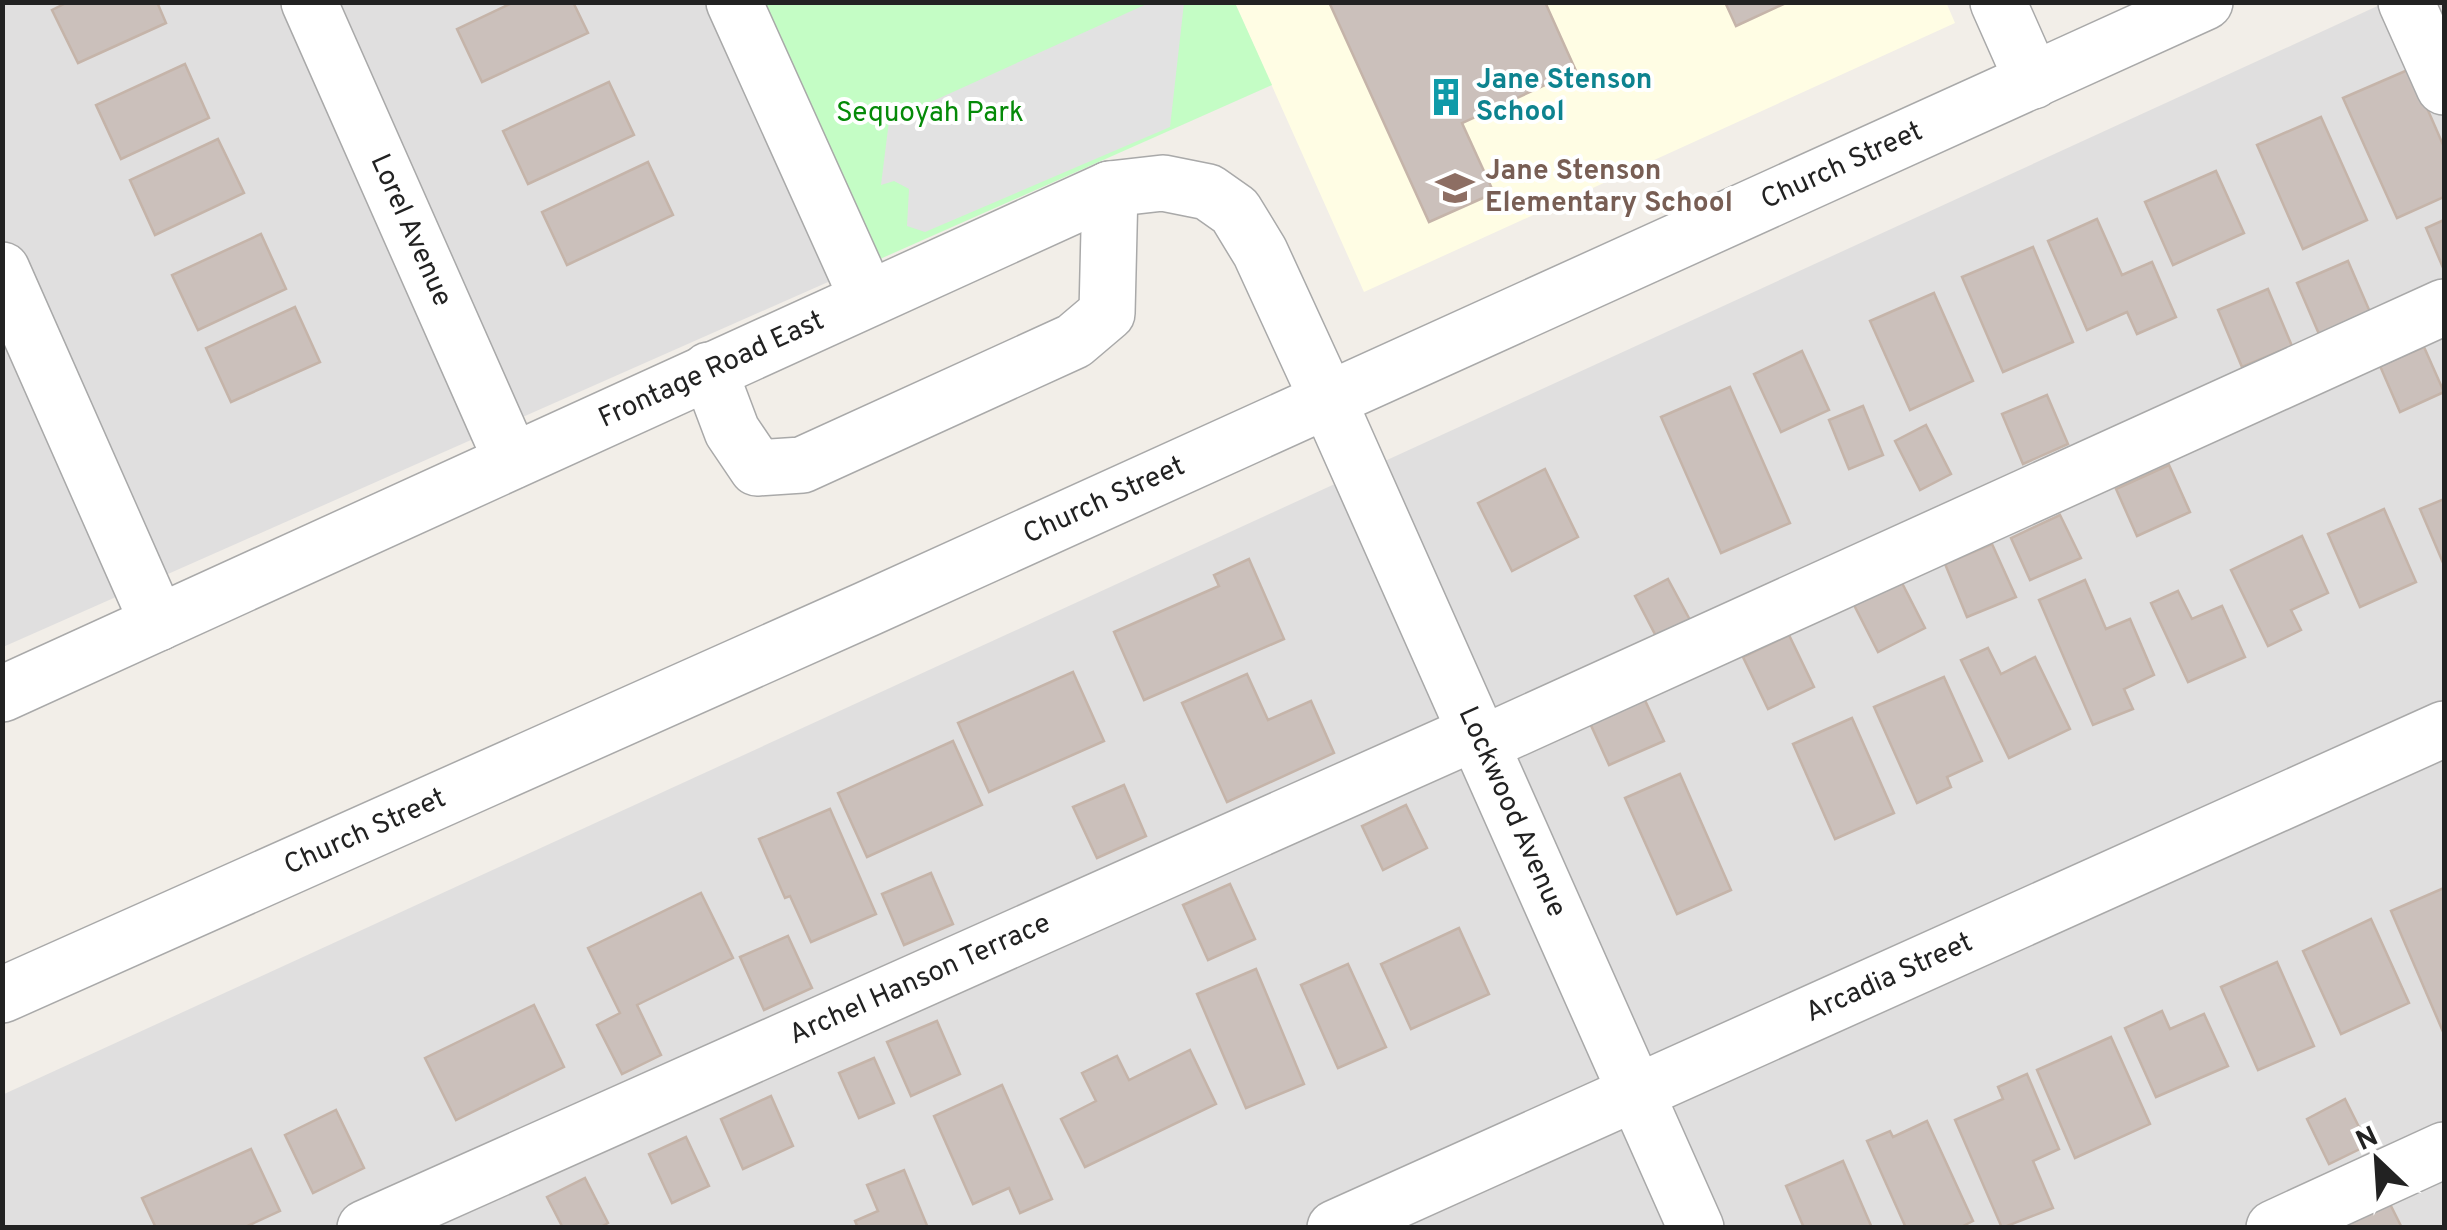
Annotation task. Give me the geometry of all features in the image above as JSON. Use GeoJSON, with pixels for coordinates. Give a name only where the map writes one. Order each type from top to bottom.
{"type":"FeatureCollection","features":[{"type":"Feature","properties":{"kind":"street","name":"Lorel Avenue"},"geometry":{"type":"LineString","coordinates":[[309,2],[512,461]]}},
{"type":"Feature","properties":{"kind":"street"},"geometry":{"type":"LineString","coordinates":[[734,2],[867,297]]}},
{"type":"Feature","properties":{"kind":"street"},"geometry":{"type":"LineString","coordinates":[[1998,2],[2033,81]]}},
{"type":"Feature","properties":{"kind":"street","name":"Church Street"},"geometry":{"type":"LineString","coordinates":[[2,996],[2206,2]]}},
{"type":"Feature","properties":{"kind":"street"},"geometry":{"type":"LineString","coordinates":[[2406,2],[2444,87]]}},
{"type":"Feature","properties":{"kind":"street","name":"Frontage Road East"},"geometry":{"type":"LineString","coordinates":[[2,694],[1110,188],[1163,182],[1208,192],[1235,211],[1260,252],[1328,400]]}},
{"type":"Feature","properties":{"kind":"street"},"geometry":{"type":"LineString","coordinates":[[709,370],[732,431],[756,468],[802,465],[1074,341],[1107,313],[1110,188]]}},
{"type":"Feature","properties":{"kind":"street"},"geometry":{"type":"LineString","coordinates":[[2,270],[158,623]]}},
{"type":"Feature","properties":{"kind":"street","name":"Archel Hanson Terrace"},"geometry":{"type":"LineString","coordinates":[[365,1228],[1479,738],[2444,307]]}},
{"type":"Feature","properties":{"kind":"street","name":"Lockwood Avenue"},"geometry":{"type":"LineString","coordinates":[[1328,400],[1696,1228]]}},
{"type":"Feature","properties":{"kind":"street","name":"Arcadia Street"},"geometry":{"type":"LineString","coordinates":[[1336,1228],[2444,729]]}},
{"type":"Feature","properties":{"kind":"street"},"geometry":{"type":"LineString","coordinates":[[2274,1228],[2444,1150]]}},
{"type":"Feature","properties":{"kind":"shaded area","name":"Jane Stenson Elementary School"},"geometry":{"type":"Polygon","coordinates":[[[1946,2],[1955,23],[1364,292],[1235,3],[1946,2]]]}},
{"type":"Feature","properties":{"kind":"shaded area"},"geometry":{"type":"Polygon","coordinates":[[[3,3],[754,3],[871,263],[3,647],[3,3]]]}},
{"type":"Feature","properties":{"kind":"shaded area"},"geometry":{"type":"Polygon","coordinates":[[[1149,3],[1184,3],[1170,127],[925,232],[907,226],[909,189],[894,181],[881,185],[889,121],[1149,3]]]}},
{"type":"Feature","properties":{"kind":"shaded area"},"geometry":{"type":"Polygon","coordinates":[[[2384,3],[2444,3],[2444,1227],[3,1227],[2,1095],[2384,3]]]}},
{"type":"Feature","properties":{"kind":"green space","name":"Sequoyah Park"},"geometry":{"type":"Polygon","coordinates":[[[754,3],[1235,3],[1272,85],[871,263],[754,3]]]}},
{"type":"Feature","properties":{"kind":"building"},"geometry":{"type":"Polygon","coordinates":[[[68,2],[157,2],[166,23],[78,63],[52,10],[68,2]]]}},
{"type":"Feature","properties":{"kind":"building"},"geometry":{"type":"Polygon","coordinates":[[[514,2],[573,2],[588,33],[482,82],[457,29],[514,2]]]}},
{"type":"Feature","properties":{"kind":"building","name":"Jane Stenson School"},"geometry":{"type":"Polygon","coordinates":[[[1329,2],[1545,2],[1576,71],[1462,123],[1494,193],[1429,222],[1329,2]]]}},
{"type":"Feature","properties":{"kind":"building"},"geometry":{"type":"Polygon","coordinates":[[[1725,2],[1788,2],[1736,26],[1725,2]]]}},
{"type":"Feature","properties":{"kind":"building"},"geometry":{"type":"Polygon","coordinates":[[[185,64],[209,118],[121,159],[96,105],[185,64]]]}},
{"type":"Feature","properties":{"kind":"building"},"geometry":{"type":"Polygon","coordinates":[[[2410,69],[2444,147],[2444,197],[2397,218],[2343,98],[2410,69]]]}},
{"type":"Feature","properties":{"kind":"building"},"geometry":{"type":"Polygon","coordinates":[[[609,82],[634,135],[528,184],[503,131],[609,82]]]}},
{"type":"Feature","properties":{"kind":"building"},"geometry":{"type":"Polygon","coordinates":[[[2321,117],[2367,220],[2303,249],[2257,145],[2321,117]]]}},
{"type":"Feature","properties":{"kind":"building"},"geometry":{"type":"Polygon","coordinates":[[[218,139],[244,193],[155,235],[130,180],[218,139]]]}},
{"type":"Feature","properties":{"kind":"building"},"geometry":{"type":"Polygon","coordinates":[[[648,162],[673,215],[567,265],[542,212],[648,162]]]}},
{"type":"Feature","properties":{"kind":"building"},"geometry":{"type":"Polygon","coordinates":[[[2216,171],[2244,233],[2173,265],[2145,202],[2216,171]]]}},
{"type":"Feature","properties":{"kind":"building"},"geometry":{"type":"Polygon","coordinates":[[[2097,219],[2122,275],[2152,262],[2176,317],[2137,334],[2127,312],[2087,330],[2048,241],[2097,219]]]}},
{"type":"Feature","properties":{"kind":"building"},"geometry":{"type":"Polygon","coordinates":[[[2444,220],[2444,270],[2426,228],[2444,220]]]}},
{"type":"Feature","properties":{"kind":"building"},"geometry":{"type":"Polygon","coordinates":[[[261,234],[286,289],[198,330],[172,275],[261,234]]]}},
{"type":"Feature","properties":{"kind":"building"},"geometry":{"type":"Polygon","coordinates":[[[2033,247],[2073,342],[2003,372],[1962,277],[2033,247]]]}},
{"type":"Feature","properties":{"kind":"building"},"geometry":{"type":"Polygon","coordinates":[[[2348,261],[2370,312],[2319,334],[2297,283],[2348,261]]]}},
{"type":"Feature","properties":{"kind":"building"},"geometry":{"type":"Polygon","coordinates":[[[2268,289],[2292,346],[2242,367],[2218,310],[2268,289]]]}},
{"type":"Feature","properties":{"kind":"building"},"geometry":{"type":"Polygon","coordinates":[[[1934,293],[1973,381],[1910,410],[1870,321],[1934,293]]]}},
{"type":"Feature","properties":{"kind":"building"},"geometry":{"type":"Polygon","coordinates":[[[295,307],[320,362],[231,402],[206,348],[295,307]]]}},
{"type":"Feature","properties":{"kind":"building"},"geometry":{"type":"Polygon","coordinates":[[[2424,347],[2444,392],[2400,412],[2380,366],[2424,347]]]}},
{"type":"Feature","properties":{"kind":"building"},"geometry":{"type":"Polygon","coordinates":[[[1802,351],[1829,410],[1781,432],[1754,374],[1802,351]]]}},
{"type":"Feature","properties":{"kind":"building"},"geometry":{"type":"Polygon","coordinates":[[[1730,387],[1790,523],[1721,553],[1661,417],[1730,387]]]}},
{"type":"Feature","properties":{"kind":"building"},"geometry":{"type":"Polygon","coordinates":[[[2047,395],[2068,444],[2023,464],[2002,414],[2047,395]]]}},
{"type":"Feature","properties":{"kind":"building"},"geometry":{"type":"Polygon","coordinates":[[[1863,406],[1883,455],[1849,469],[1829,420],[1863,406]]]}},
{"type":"Feature","properties":{"kind":"building"},"geometry":{"type":"Polygon","coordinates":[[[1926,425],[1951,474],[1920,490],[1895,441],[1926,425]]]}},
{"type":"Feature","properties":{"kind":"building"},"geometry":{"type":"Polygon","coordinates":[[[2169,465],[2190,512],[2137,536],[2116,489],[2169,465]]]}},
{"type":"Feature","properties":{"kind":"building"},"geometry":{"type":"Polygon","coordinates":[[[1545,469],[1578,537],[1512,571],[1478,503],[1545,469]]]}},
{"type":"Feature","properties":{"kind":"building"},"geometry":{"type":"Polygon","coordinates":[[[2444,499],[2444,565],[2420,509],[2444,499]]]}},
{"type":"Feature","properties":{"kind":"building"},"geometry":{"type":"Polygon","coordinates":[[[2384,509],[2416,582],[2360,607],[2328,534],[2384,509]]]}},
{"type":"Feature","properties":{"kind":"building"},"geometry":{"type":"Polygon","coordinates":[[[2060,515],[2081,558],[2030,580],[2011,538],[2060,515]]]}},
{"type":"Feature","properties":{"kind":"building"},"geometry":{"type":"Polygon","coordinates":[[[2302,536],[2328,593],[2291,610],[2301,630],[2268,646],[2231,570],[2302,536]]]}},
{"type":"Feature","properties":{"kind":"building"},"geometry":{"type":"Polygon","coordinates":[[[1992,544],[2016,597],[1967,617],[1945,564],[1992,544]]]}},
{"type":"Feature","properties":{"kind":"building"},"geometry":{"type":"Polygon","coordinates":[[[1249,559],[1284,639],[1144,700],[1114,632],[1219,586],[1214,575],[1249,559]]]}},
{"type":"Feature","properties":{"kind":"building"},"geometry":{"type":"Polygon","coordinates":[[[1668,579],[1690,620],[1657,638],[1635,596],[1668,579]]]}},
{"type":"Feature","properties":{"kind":"building"},"geometry":{"type":"Polygon","coordinates":[[[2085,580],[2106,629],[2130,619],[2154,675],[2124,689],[2133,709],[2093,725],[2039,600],[2085,580]]]}},
{"type":"Feature","properties":{"kind":"building"},"geometry":{"type":"Polygon","coordinates":[[[1901,581],[1925,628],[1878,652],[1854,605],[1901,581]]]}},
{"type":"Feature","properties":{"kind":"building"},"geometry":{"type":"Polygon","coordinates":[[[2178,591],[2192,619],[2222,606],[2245,657],[2188,682],[2151,603],[2178,591]]]}},
{"type":"Feature","properties":{"kind":"building"},"geometry":{"type":"Polygon","coordinates":[[[1789,635],[1814,687],[1768,709],[1743,657],[1789,635]]]}},
{"type":"Feature","properties":{"kind":"building"},"geometry":{"type":"Polygon","coordinates":[[[1988,648],[2001,674],[2035,657],[2070,729],[2009,758],[1961,660],[1988,648]]]}},
{"type":"Feature","properties":{"kind":"building"},"geometry":{"type":"Polygon","coordinates":[[[1073,672],[1104,741],[989,792],[958,723],[1073,672]]]}},
{"type":"Feature","properties":{"kind":"building"},"geometry":{"type":"Polygon","coordinates":[[[1247,674],[1268,720],[1311,701],[1334,753],[1227,802],[1182,703],[1247,674]]]}},
{"type":"Feature","properties":{"kind":"building"},"geometry":{"type":"Polygon","coordinates":[[[1944,677],[1982,761],[1947,777],[1951,787],[1917,803],[1874,707],[1944,677]]]}},
{"type":"Feature","properties":{"kind":"building"},"geometry":{"type":"Polygon","coordinates":[[[1643,696],[1664,741],[1609,765],[1589,721],[1643,696]]]}},
{"type":"Feature","properties":{"kind":"building"},"geometry":{"type":"Polygon","coordinates":[[[1852,718],[1894,813],[1835,839],[1793,744],[1852,718]]]}},
{"type":"Feature","properties":{"kind":"building"},"geometry":{"type":"Polygon","coordinates":[[[953,741],[982,805],[867,857],[838,793],[953,741]]]}},
{"type":"Feature","properties":{"kind":"building"},"geometry":{"type":"Polygon","coordinates":[[[1680,774],[1731,890],[1677,914],[1625,798],[1680,774]]]}},
{"type":"Feature","properties":{"kind":"building"},"geometry":{"type":"Polygon","coordinates":[[[1124,785],[1146,836],[1097,858],[1073,807],[1124,785]]]}},
{"type":"Feature","properties":{"kind":"building"},"geometry":{"type":"Polygon","coordinates":[[[1406,805],[1427,848],[1383,870],[1362,826],[1406,805]]]}},
{"type":"Feature","properties":{"kind":"building"},"geometry":{"type":"Polygon","coordinates":[[[830,809],[876,914],[811,942],[790,896],[785,898],[759,839],[830,809]]]}},
{"type":"Feature","properties":{"kind":"building"},"geometry":{"type":"Polygon","coordinates":[[[931,873],[953,924],[904,945],[882,894],[931,873]]]}},
{"type":"Feature","properties":{"kind":"building"},"geometry":{"type":"Polygon","coordinates":[[[1230,884],[1255,939],[1208,960],[1183,905],[1230,884]]]}},
{"type":"Feature","properties":{"kind":"building"},"geometry":{"type":"Polygon","coordinates":[[[2444,888],[2444,1034],[2391,911],[2444,888]]]}},
{"type":"Feature","properties":{"kind":"building"},"geometry":{"type":"Polygon","coordinates":[[[701,893],[733,958],[637,1005],[661,1055],[622,1074],[597,1025],[620,1013],[588,948],[701,893]]]}},
{"type":"Feature","properties":{"kind":"building"},"geometry":{"type":"Polygon","coordinates":[[[2371,919],[2409,1003],[2341,1034],[2303,951],[2371,919]]]}},
{"type":"Feature","properties":{"kind":"building"},"geometry":{"type":"Polygon","coordinates":[[[1459,928],[1489,994],[1411,1029],[1381,964],[1459,928]]]}},
{"type":"Feature","properties":{"kind":"building"},"geometry":{"type":"Polygon","coordinates":[[[788,936],[812,988],[764,1010],[740,957],[788,936]]]}},
{"type":"Feature","properties":{"kind":"building"},"geometry":{"type":"Polygon","coordinates":[[[2277,962],[2314,1046],[2258,1070],[2221,987],[2277,962]]]}},
{"type":"Feature","properties":{"kind":"building"},"geometry":{"type":"Polygon","coordinates":[[[1348,964],[1386,1047],[1338,1068],[1301,985],[1348,964]]]}},
{"type":"Feature","properties":{"kind":"building"},"geometry":{"type":"Polygon","coordinates":[[[1256,969],[1304,1084],[1246,1108],[1197,994],[1256,969]]]}},
{"type":"Feature","properties":{"kind":"building"},"geometry":{"type":"Polygon","coordinates":[[[534,1005],[564,1067],[456,1120],[425,1058],[534,1005]]]}},
{"type":"Feature","properties":{"kind":"building"},"geometry":{"type":"Polygon","coordinates":[[[2162,1011],[2170,1029],[2204,1014],[2228,1066],[2156,1097],[2125,1028],[2162,1011]]]}},
{"type":"Feature","properties":{"kind":"building"},"geometry":{"type":"Polygon","coordinates":[[[937,1021],[960,1074],[911,1096],[887,1042],[937,1021]]]}},
{"type":"Feature","properties":{"kind":"building"},"geometry":{"type":"Polygon","coordinates":[[[2111,1037],[2150,1124],[2075,1158],[2037,1070],[2111,1037]]]}},
{"type":"Feature","properties":{"kind":"building"},"geometry":{"type":"Polygon","coordinates":[[[1190,1050],[1216,1104],[1085,1167],[1061,1119],[1096,1101],[1082,1073],[1117,1056],[1129,1080],[1190,1050]]]}},
{"type":"Feature","properties":{"kind":"building"},"geometry":{"type":"Polygon","coordinates":[[[874,1058],[894,1103],[859,1118],[839,1073],[874,1058]]]}},
{"type":"Feature","properties":{"kind":"building"},"geometry":{"type":"Polygon","coordinates":[[[2027,1074],[2059,1149],[2033,1161],[2053,1208],[2002,1228],[1955,1120],[2003,1099],[1998,1087],[2027,1074]]]}},
{"type":"Feature","properties":{"kind":"building"},"geometry":{"type":"Polygon","coordinates":[[[1002,1085],[1052,1199],[1020,1213],[1009,1188],[973,1204],[934,1116],[1002,1085]]]}},
{"type":"Feature","properties":{"kind":"building"},"geometry":{"type":"Polygon","coordinates":[[[771,1096],[793,1146],[743,1169],[721,1119],[771,1096]]]}},
{"type":"Feature","properties":{"kind":"building"},"geometry":{"type":"Polygon","coordinates":[[[2345,1099],[2368,1145],[2329,1164],[2307,1119],[2345,1099]]]}},
{"type":"Feature","properties":{"kind":"building"},"geometry":{"type":"Polygon","coordinates":[[[336,1110],[364,1168],[313,1193],[285,1135],[336,1110]]]}},
{"type":"Feature","properties":{"kind":"building"},"geometry":{"type":"Polygon","coordinates":[[[1927,1121],[1973,1221],[1959,1228],[1906,1228],[1867,1141],[1890,1131],[1893,1137],[1927,1121]]]}},
{"type":"Feature","properties":{"kind":"building"},"geometry":{"type":"Polygon","coordinates":[[[686,1137],[709,1186],[672,1203],[649,1154],[686,1137]]]}},
{"type":"Feature","properties":{"kind":"building"},"geometry":{"type":"Polygon","coordinates":[[[251,1149],[280,1211],[243,1228],[156,1228],[142,1198],[251,1149]]]}},
{"type":"Feature","properties":{"kind":"building"},"geometry":{"type":"Polygon","coordinates":[[[1843,1161],[1872,1228],[1804,1228],[1786,1186],[1843,1161]]]}},
{"type":"Feature","properties":{"kind":"building"},"geometry":{"type":"Polygon","coordinates":[[[904,1170],[928,1228],[858,1228],[855,1221],[878,1211],[867,1185],[904,1170]]]}},
{"type":"Feature","properties":{"kind":"building"},"geometry":{"type":"Polygon","coordinates":[[[585,1178],[608,1223],[599,1228],[563,1228],[547,1197],[585,1178]]]}},
{"type":"Feature","properties":{"kind":"building"},"geometry":{"type":"Polygon","coordinates":[[[2389,1202],[2402,1228],[2350,1228],[2348,1223],[2389,1202]]]}},
{"type":"Feature","properties":{"kind":"place","name":"Jane Stenson School"},"geometry":{"type":"Point","coordinates":[1446,97]}},
{"type":"Feature","properties":{"kind":"place","name":"Jane Stenson Elementary School"},"geometry":{"type":"Point","coordinates":[1455,188]}}]}
